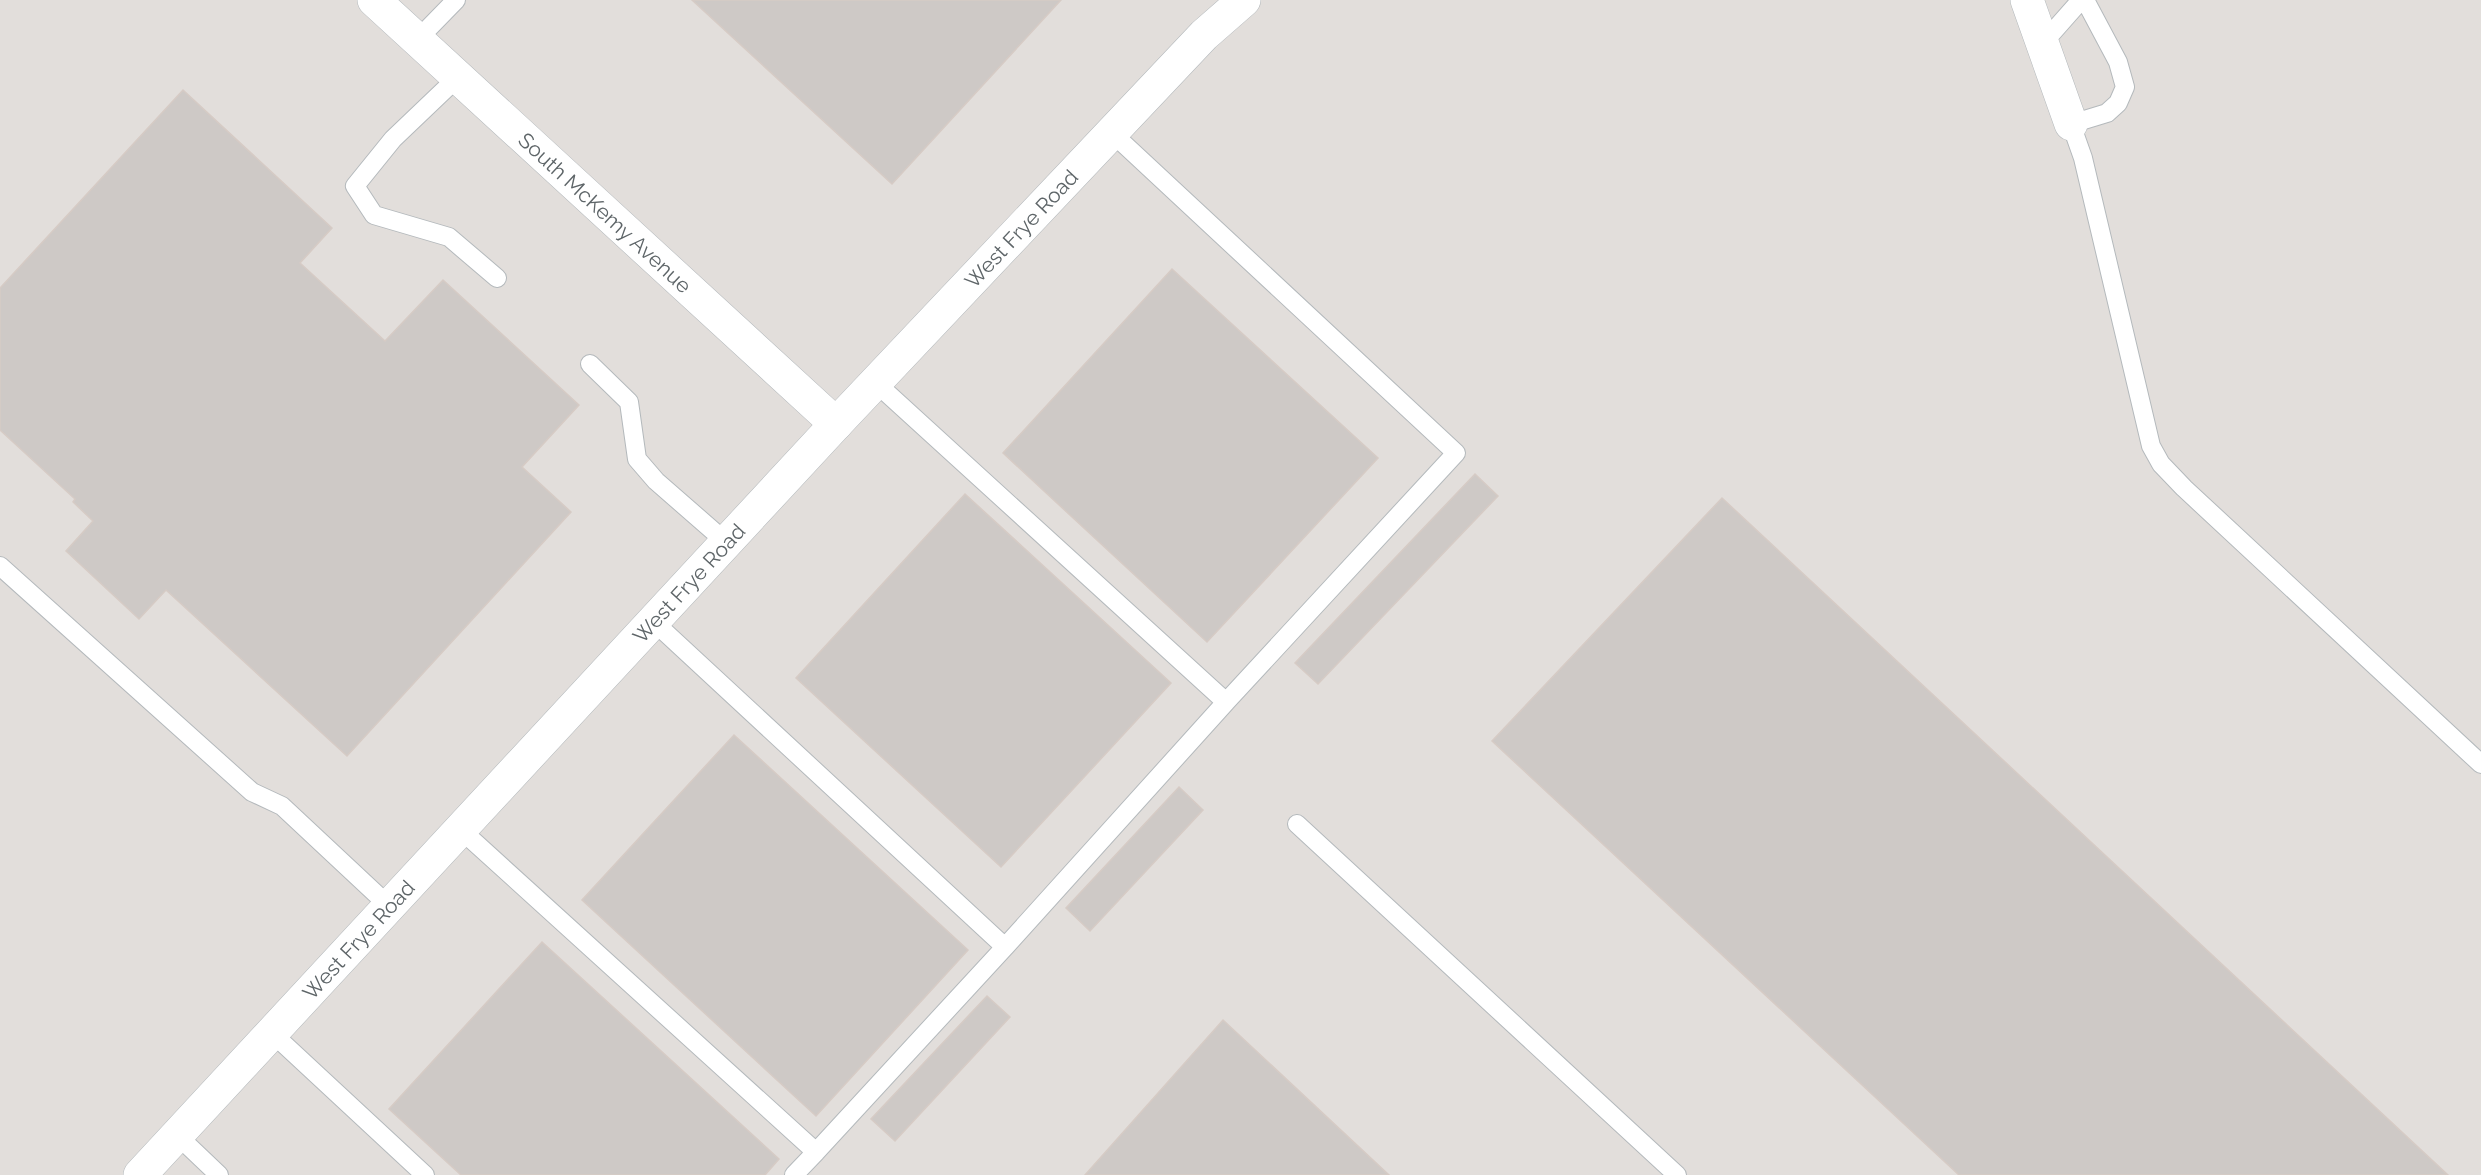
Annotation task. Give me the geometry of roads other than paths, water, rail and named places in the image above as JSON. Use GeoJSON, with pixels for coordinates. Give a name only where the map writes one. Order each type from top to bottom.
{"type":"FeatureCollection","features":[{"type":"Feature","properties":{"kind":"street","name":"South McKemy Avenue"},"geometry":{"type":"LineString","coordinates":[[374,0],[836,424]]}},
{"type":"Feature","properties":{"kind":"street","name":"West Frye Road"},"geometry":{"type":"LineString","coordinates":[[140,1175],[836,424],[1204,35],[1244,0]]}},
{"type":"Feature","properties":{"kind":"street"},"geometry":{"type":"LineString","coordinates":[[2027,0],[2071,124]]}},
{"type":"Feature","properties":{"kind":"lane"},"geometry":{"type":"LineString","coordinates":[[417,40],[456,0]]}},
{"type":"Feature","properties":{"kind":"lane"},"geometry":{"type":"LineString","coordinates":[[2043,43],[2083,0],[2118,63],[2125,87],[2118,103],[2107,113],[2071,124],[2083,158],[2146,430],[2151,446],[2161,464],[2481,764]]}},
{"type":"Feature","properties":{"kind":"lane"},"geometry":{"type":"LineString","coordinates":[[458,77],[393,139],[355,186],[374,215],[449,237],[497,278]]}},
{"type":"Feature","properties":{"kind":"lane"},"geometry":{"type":"LineString","coordinates":[[794,1175],[1456,453],[1111,132]]}},
{"type":"Feature","properties":{"kind":"lane"},"geometry":{"type":"LineString","coordinates":[[590,364],[630,402],[637,459],[656,481],[727,543]]}},
{"type":"Feature","properties":{"kind":"lane"},"geometry":{"type":"LineString","coordinates":[[876,383],[1226,702]]}},
{"type":"Feature","properties":{"kind":"lane"},"geometry":{"type":"LineString","coordinates":[[0,566],[252,792],[282,806],[389,906]]}},
{"type":"Feature","properties":{"kind":"lane"},"geometry":{"type":"LineString","coordinates":[[653,621],[1005,947]]}},
{"type":"Feature","properties":{"kind":"lane"},"geometry":{"type":"LineString","coordinates":[[1298,824],[1677,1175]]}},
{"type":"Feature","properties":{"kind":"lane"},"geometry":{"type":"LineString","coordinates":[[460,829],[816,1152]]}},
{"type":"Feature","properties":{"kind":"lane"},"geometry":{"type":"LineString","coordinates":[[272,1034],[425,1175]]}},
{"type":"Feature","properties":{"kind":"lane"},"geometry":{"type":"LineString","coordinates":[[177,1135],[219,1175]]}}]}
